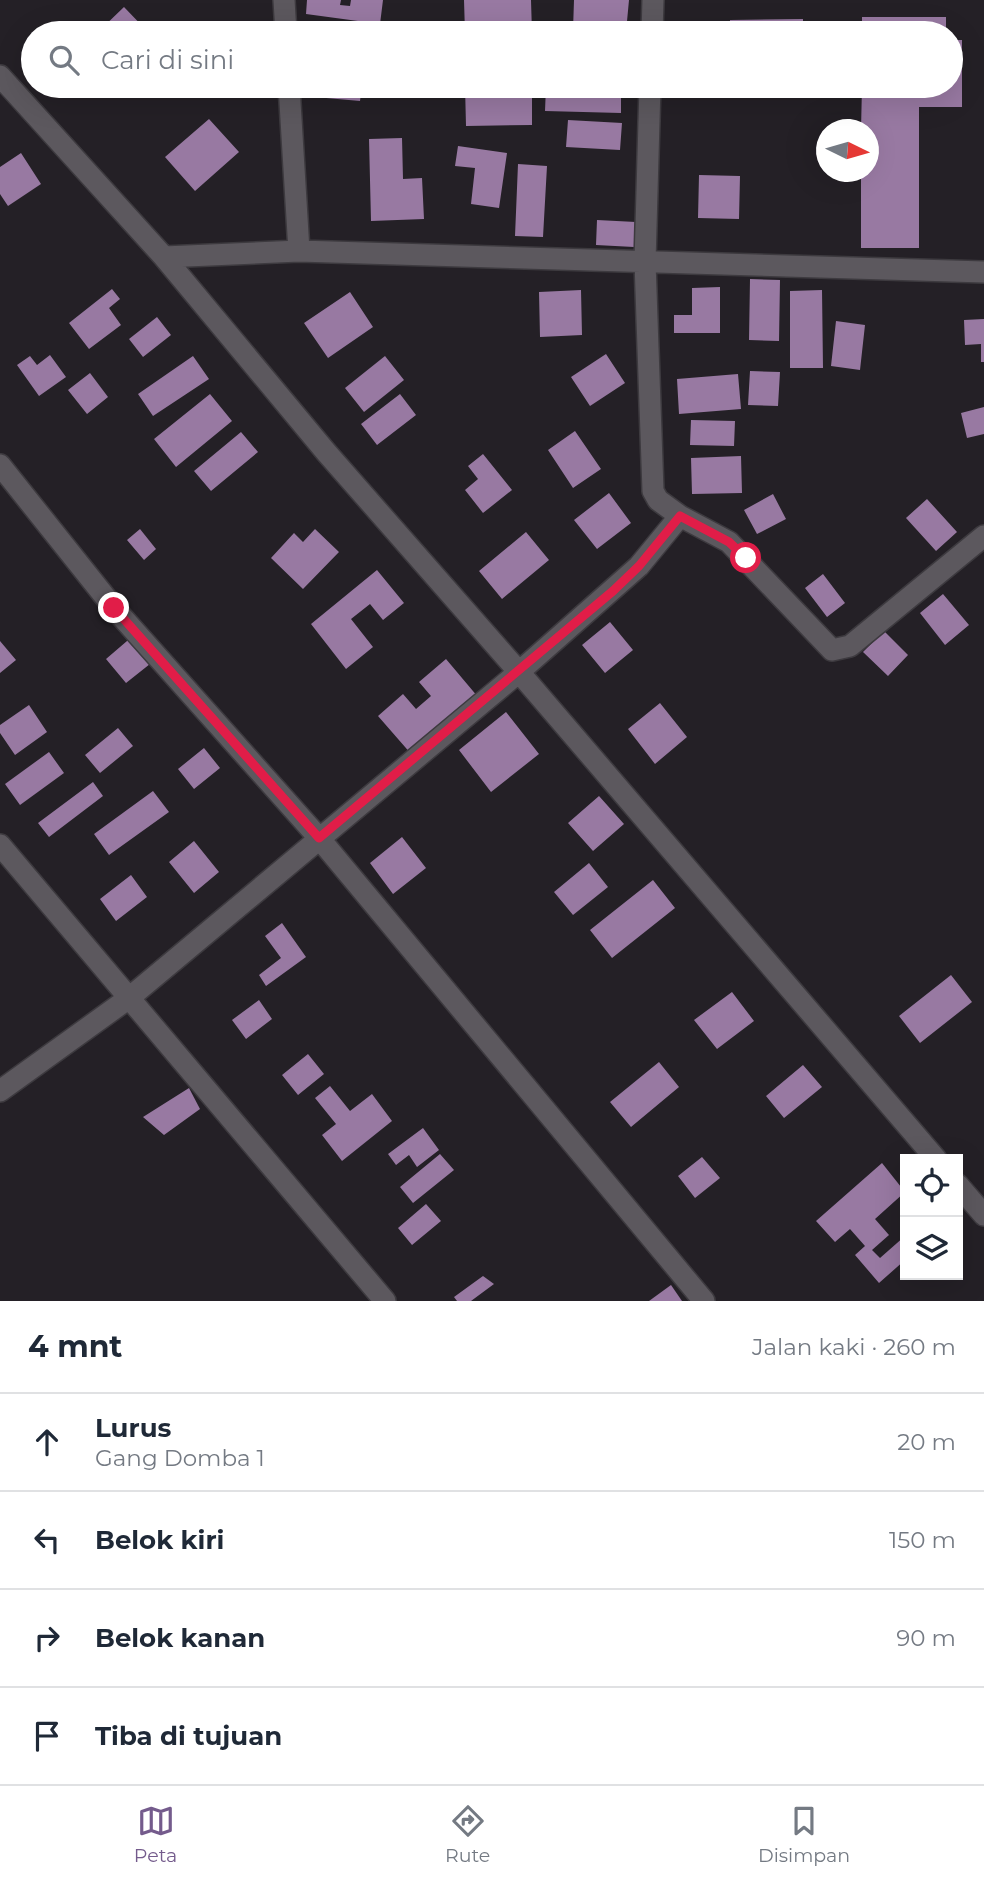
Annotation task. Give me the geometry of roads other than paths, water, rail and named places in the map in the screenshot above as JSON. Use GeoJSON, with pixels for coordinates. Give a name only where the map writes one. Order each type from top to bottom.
{"type":"FeatureCollection","features":[{"type":"Feature","properties":{"kind":"street"},"geometry":{"type":"LineString","coordinates":[[284,0],[285,21]]}},
{"type":"Feature","properties":{"kind":"street"},"geometry":{"type":"LineString","coordinates":[[652,21],[653,0]]}},
{"type":"Feature","properties":{"kind":"street"},"geometry":{"type":"LineString","coordinates":[[0,76],[164,257],[326,452],[519,672],[932,1154]]}},
{"type":"Feature","properties":{"kind":"street"},"geometry":{"type":"LineString","coordinates":[[290,98],[299,251]]}},
{"type":"Feature","properties":{"kind":"street"},"geometry":{"type":"LineString","coordinates":[[650,98],[645,262],[652,430],[651,481],[658,499],[680,516],[729,542],[832,650],[850,646],[984,537]]}},
{"type":"Feature","properties":{"kind":"street"},"geometry":{"type":"LineString","coordinates":[[164,257],[299,251],[984,272]]}},
{"type":"Feature","properties":{"kind":"street"},"geometry":{"type":"LineString","coordinates":[[0,465],[114,608],[319,838],[704,1301]]}},
{"type":"Feature","properties":{"kind":"street"},"geometry":{"type":"LineString","coordinates":[[0,1091],[129,998],[519,672],[639,566],[680,516]]}},
{"type":"Feature","properties":{"kind":"street"},"geometry":{"type":"LineString","coordinates":[[0,845],[385,1301]]}},
{"type":"Feature","properties":{"kind":"street"},"geometry":{"type":"LineString","coordinates":[[963,1191],[984,1215]]}}]}
